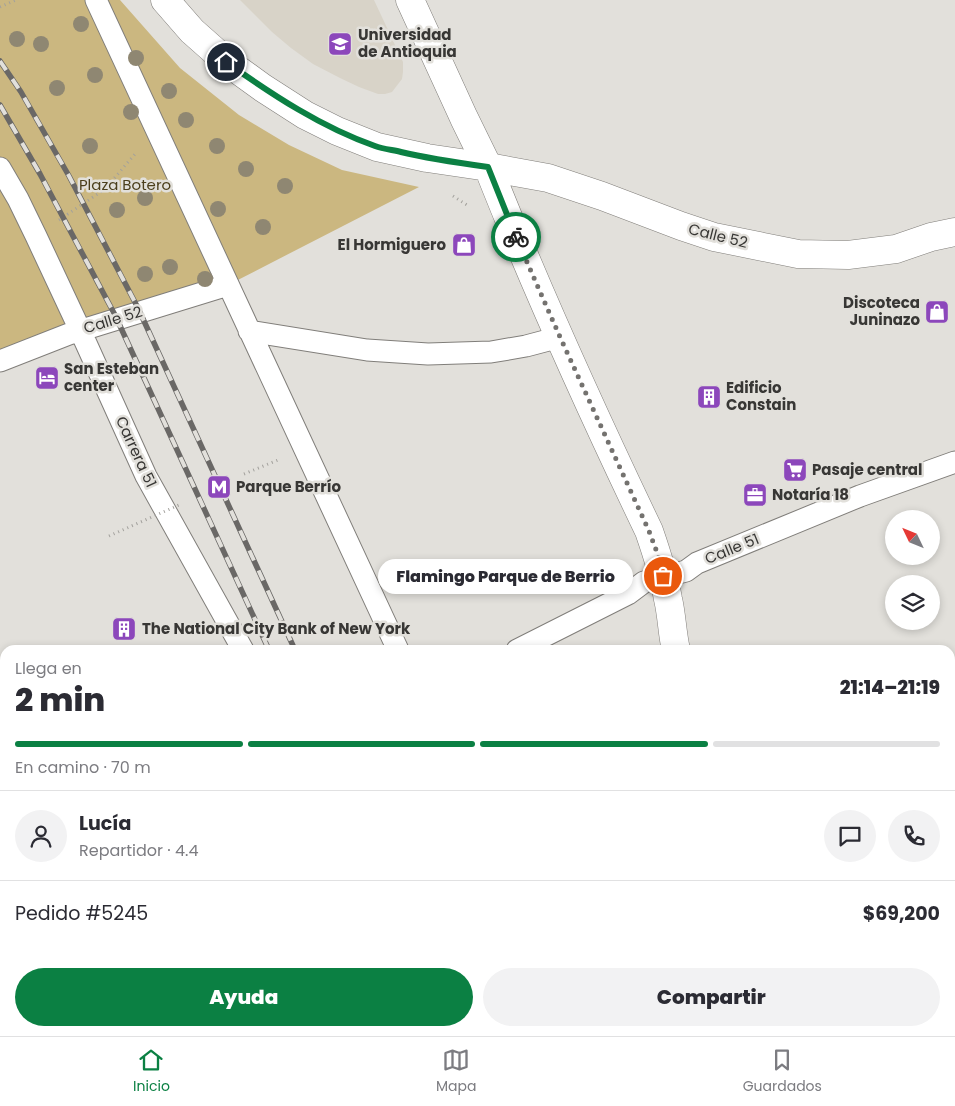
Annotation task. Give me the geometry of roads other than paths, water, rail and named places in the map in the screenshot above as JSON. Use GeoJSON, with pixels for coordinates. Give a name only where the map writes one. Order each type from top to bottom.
{"type":"FeatureCollection","features":[{"type":"Feature","properties":{"kind":"main road","name":"Calle 52"},"geometry":{"type":"LineString","coordinates":[[165,0],[192,31],[226,62],[263,88],[305,115],[376,147],[427,158],[548,178],[714,237],[798,254],[848,255],[896,249],[931,237],[955,232]]}},
{"type":"Feature","properties":{"kind":"main road"},"geometry":{"type":"LineString","coordinates":[[410,0],[488,167],[508,220],[649,531],[658,555],[669,601],[675,645]]}},
{"type":"Feature","properties":{"kind":"street"},"geometry":{"type":"LineString","coordinates":[[96,0],[396,645]]}},
{"type":"Feature","properties":{"kind":"street","name":"Carrera 51"},"geometry":{"type":"LineString","coordinates":[[0,168],[36,236],[146,476],[240,645]]}},
{"type":"Feature","properties":{"kind":"street","name":"Calle 52"},"geometry":{"type":"LineString","coordinates":[[0,361],[80,330],[228,285]]}},
{"type":"Feature","properties":{"kind":"street"},"geometry":{"type":"LineString","coordinates":[[250,331],[367,350],[428,354],[491,352],[526,346],[560,337]]}},
{"type":"Feature","properties":{"kind":"street","name":"Calle 51"},"geometry":{"type":"LineString","coordinates":[[527,645],[628,594],[644,582],[686,571],[698,563],[860,496],[955,462]]}},
{"type":"Feature","properties":{"kind":"railway"},"geometry":{"type":"LineString","coordinates":[[0,61],[21,92],[69,176],[138,308],[293,645]]}},
{"type":"Feature","properties":{"kind":"railway"},"geometry":{"type":"LineString","coordinates":[[0,105],[40,174],[115,315],[267,645]]}},
{"type":"Feature","properties":{"kind":"place","name":"Universidad de Antioquia"},"geometry":{"type":"Point","coordinates":[340,44]}},
{"type":"Feature","properties":{"kind":"place","name":"El Hormiguero"},"geometry":{"type":"Point","coordinates":[464,245]}},
{"type":"Feature","properties":{"kind":"place","name":"Discoteca Juninazo"},"geometry":{"type":"Point","coordinates":[937,312]}},
{"type":"Feature","properties":{"kind":"place","name":"San Esteban center"},"geometry":{"type":"Point","coordinates":[47,378]}},
{"type":"Feature","properties":{"kind":"place","name":"Edificio Constain"},"geometry":{"type":"Point","coordinates":[709,397]}},
{"type":"Feature","properties":{"kind":"place","name":"Pasaje central"},"geometry":{"type":"Point","coordinates":[795,470]}},
{"type":"Feature","properties":{"kind":"place","name":"Parque Berrío"},"geometry":{"type":"Point","coordinates":[219,487]}},
{"type":"Feature","properties":{"kind":"place","name":"Notaría 18"},"geometry":{"type":"Point","coordinates":[755,495]}},
{"type":"Feature","properties":{"kind":"place","name":"Flamingo Parque de Berrio"},"geometry":{"type":"Point","coordinates":[663,576]}},
{"type":"Feature","properties":{"kind":"place","name":"The National City Bank of New York"},"geometry":{"type":"Point","coordinates":[124,629]}},
{"type":"Feature","properties":{"kind":"park label","name":"Plaza Botero"},"geometry":{"type":"Point","coordinates":[125,185]}}]}
